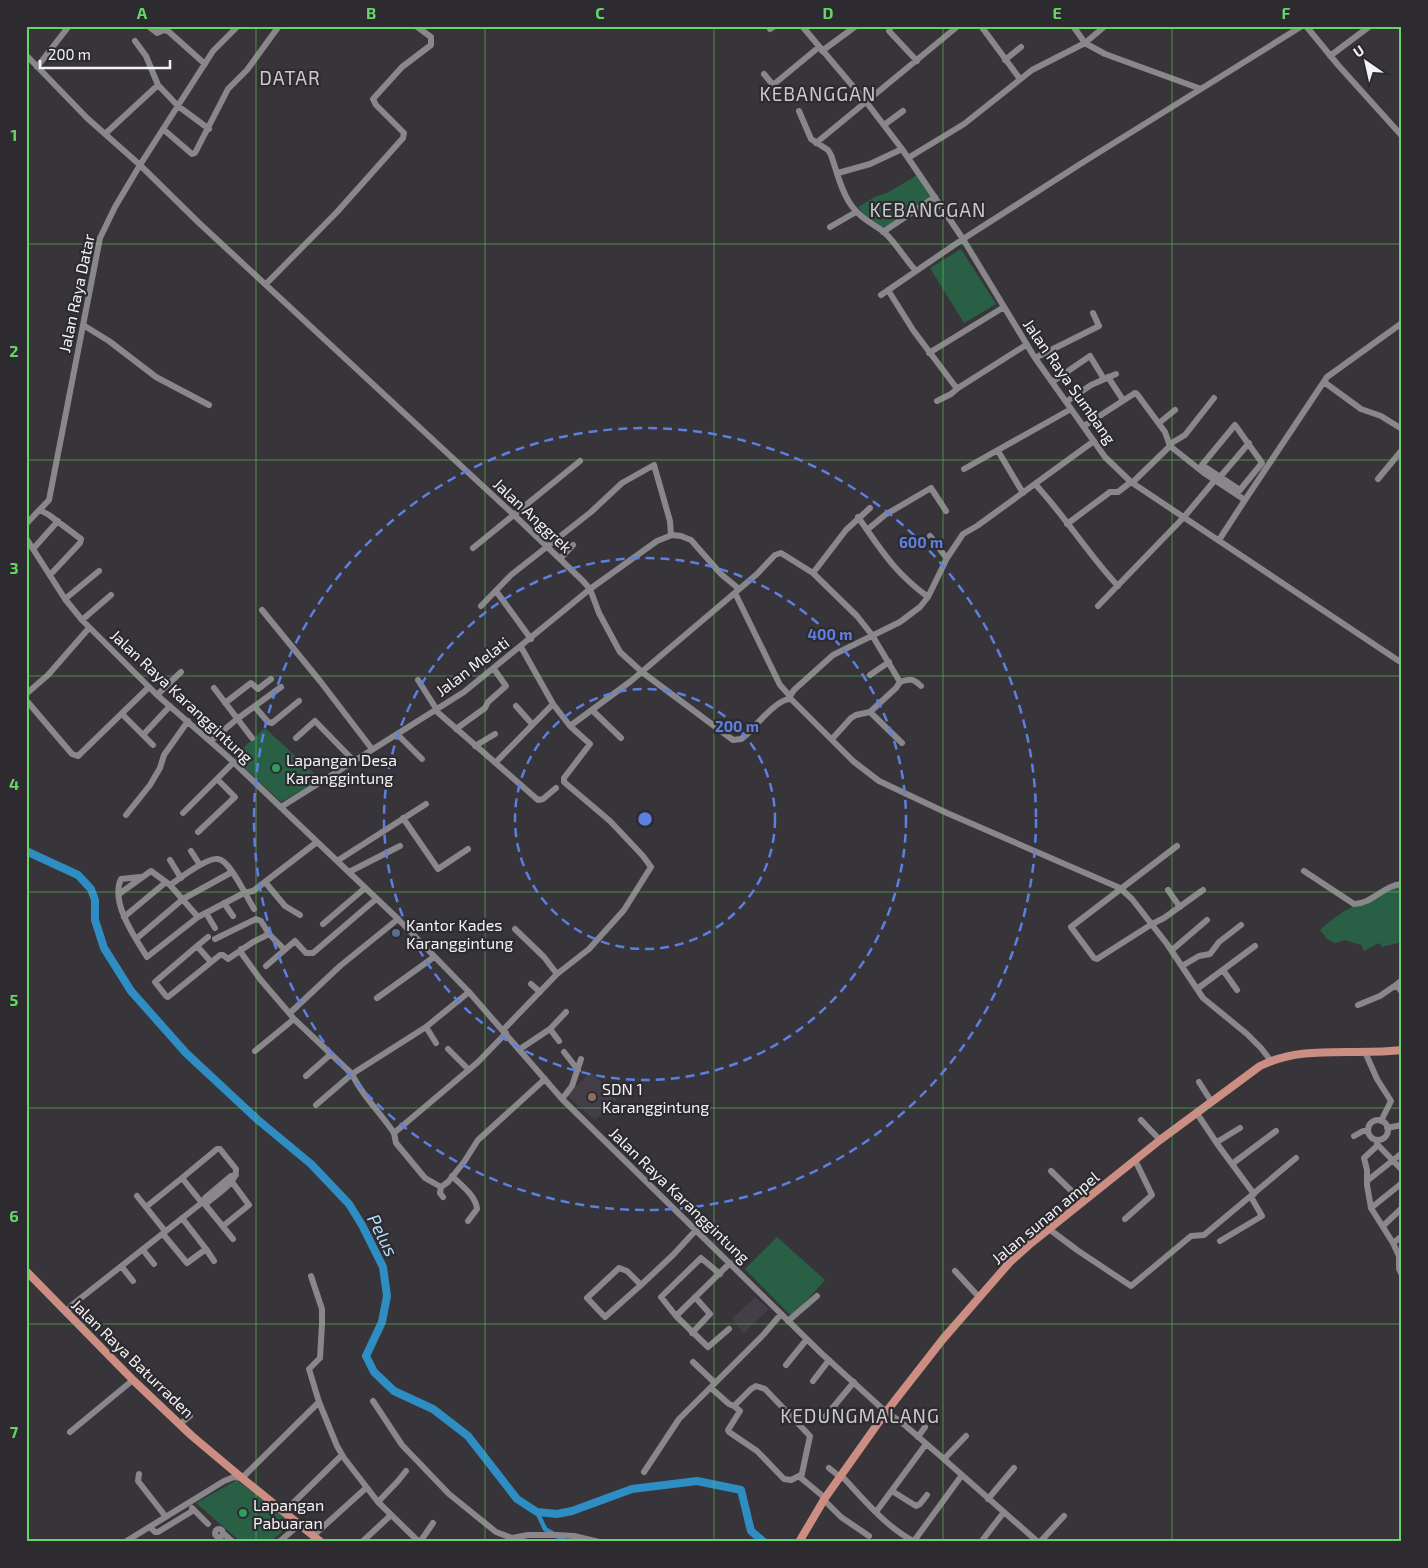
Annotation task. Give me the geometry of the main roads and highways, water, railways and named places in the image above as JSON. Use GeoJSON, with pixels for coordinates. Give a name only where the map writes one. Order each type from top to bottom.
{"type":"FeatureCollection","features":[{"type":"Feature","properties":{"kind":"main road","name":"Jalan sunan ampel"},"geometry":{"type":"LineString","coordinates":[[799,1542],[840,1476],[847,1461],[943,1339],[1010,1262],[1049,1228],[1196,1112],[1248,1074],[1270,1061],[1300,1053],[1401,1050]]}},
{"type":"Feature","properties":{"kind":"main road","name":"Jalan Raya Baturraden"},"geometry":{"type":"LineString","coordinates":[[26,1271],[132,1380],[242,1478],[321,1542]]}},
{"type":"Feature","properties":{"kind":"waterway","name":"Pelus"},"geometry":{"type":"LineString","coordinates":[[26,851],[78,875],[91,889],[95,900],[95,920],[104,948],[131,991],[186,1053],[258,1120],[311,1164],[349,1204],[383,1267],[387,1296],[382,1322],[366,1356],[374,1372],[394,1391],[433,1409],[468,1436],[517,1499],[537,1512],[557,1514],[572,1511],[632,1489],[697,1481],[741,1490],[751,1531],[764,1542]]}},
{"type":"Feature","properties":{"kind":"waterway"},"geometry":{"type":"LineString","coordinates":[[537,1512],[545,1529],[567,1542]]}},
{"type":"Feature","properties":{"kind":"place","name":"Lapangan Desa Karanggintung"},"geometry":{"type":"Point","coordinates":[276,768]}},
{"type":"Feature","properties":{"kind":"place","name":"Kantor Kades Karanggintung"},"geometry":{"type":"Point","coordinates":[396,933]}},
{"type":"Feature","properties":{"kind":"place","name":"SDN 1 Karanggintung"},"geometry":{"type":"Point","coordinates":[592,1097]}},
{"type":"Feature","properties":{"kind":"place","name":"Lapangan Pabuaran"},"geometry":{"type":"Point","coordinates":[243,1513]}},
{"type":"Feature","properties":{"kind":"district","name":"DATAR"},"geometry":{"type":"Point","coordinates":[290,77]}},
{"type":"Feature","properties":{"kind":"district","name":"KEBANGGAN"},"geometry":{"type":"Point","coordinates":[818,93]}},
{"type":"Feature","properties":{"kind":"district","name":"KEBANGGAN"},"geometry":{"type":"Point","coordinates":[928,209]}},
{"type":"Feature","properties":{"kind":"district","name":"KEDUNGMALANG"},"geometry":{"type":"Point","coordinates":[860,1415]}}]}
